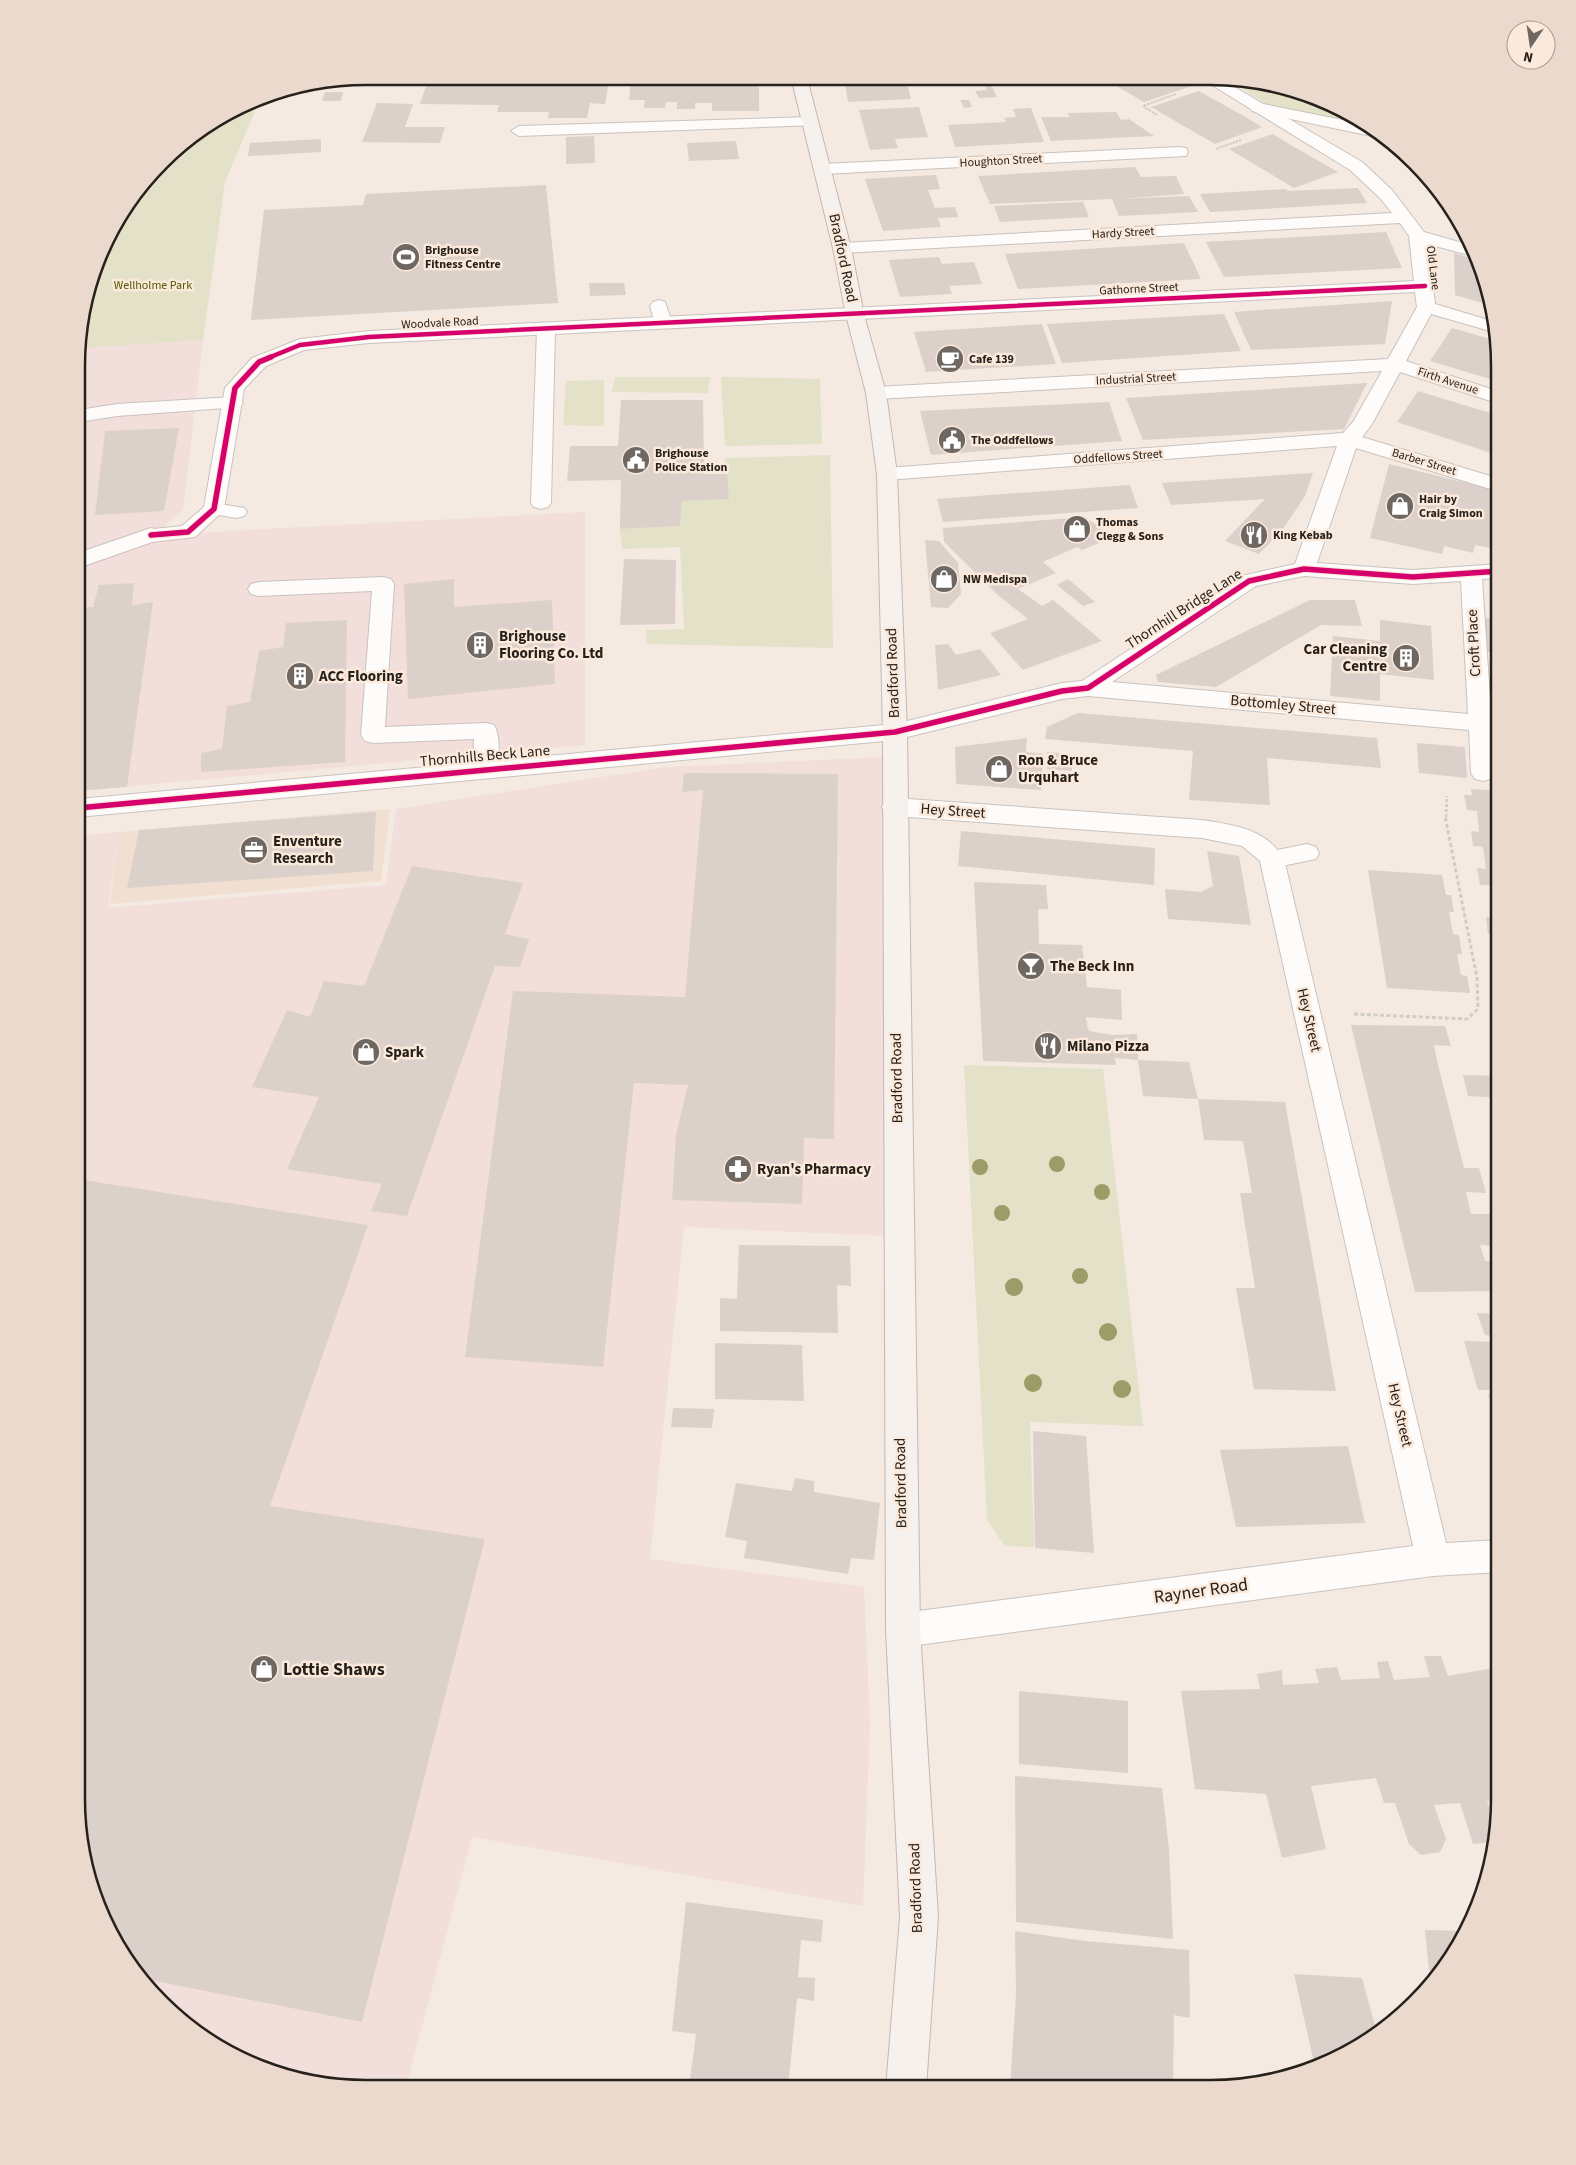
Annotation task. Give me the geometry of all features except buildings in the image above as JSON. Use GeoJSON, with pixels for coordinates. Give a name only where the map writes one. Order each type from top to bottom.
{"type":"FeatureCollection","features":[{"type":"Feature","properties":{"kind":"main road","name":"Bradford Road"},"geometry":{"type":"LineString","coordinates":[[801,85],[842,248],[855,314],[876,393],[887,474],[896,732],[894,807],[903,1630],[919,1917],[907,2080]]}},
{"type":"Feature","properties":{"kind":"street","name":"Old Lane"},"geometry":{"type":"LineString","coordinates":[[1221,86],[1356,166],[1386,194],[1418,236],[1426,307],[1362,424],[1349,440],[1304,569]]}},
{"type":"Feature","properties":{"kind":"street"},"geometry":{"type":"LineString","coordinates":[[1258,108],[1360,129]]}},
{"type":"Feature","properties":{"kind":"street"},"geometry":{"type":"LineString","coordinates":[[519,131],[810,122]]}},
{"type":"Feature","properties":{"kind":"street","name":"Houghton Street"},"geometry":{"type":"LineString","coordinates":[[822,169],[1180,152]]}},
{"type":"Feature","properties":{"kind":"street","name":"Hardy Street"},"geometry":{"type":"LineString","coordinates":[[842,248],[1405,218]]}},
{"type":"Feature","properties":{"kind":"street"},"geometry":{"type":"LineString","coordinates":[[1418,236],[1466,250]]}},
{"type":"Feature","properties":{"kind":"street","name":"Gathorne Street"},"geometry":{"type":"LineString","coordinates":[[855,314],[1425,286]]}},
{"type":"Feature","properties":{"kind":"street"},"geometry":{"type":"LineString","coordinates":[[1426,307],[1488,326]]}},
{"type":"Feature","properties":{"kind":"street","name":"Woodvale Road"},"geometry":{"type":"LineString","coordinates":[[214,508],[235,388],[259,362],[300,345],[369,337],[546,329],[661,315],[855,314]]}},
{"type":"Feature","properties":{"kind":"street"},"geometry":{"type":"LineString","coordinates":[[541,503],[546,329]]}},
{"type":"Feature","properties":{"kind":"street","name":"Industrial Street"},"geometry":{"type":"LineString","coordinates":[[876,393],[1396,364]]}},
{"type":"Feature","properties":{"kind":"street","name":"Firth Avenue"},"geometry":{"type":"LineString","coordinates":[[1396,364],[1491,395]]}},
{"type":"Feature","properties":{"kind":"street"},"geometry":{"type":"LineString","coordinates":[[85,415],[117,410],[233,403]]}},
{"type":"Feature","properties":{"kind":"street","name":"Oddfellows Street"},"geometry":{"type":"LineString","coordinates":[[887,474],[1349,440]]}},
{"type":"Feature","properties":{"kind":"street","name":"Barber Street"},"geometry":{"type":"LineString","coordinates":[[1349,440],[1491,483]]}},
{"type":"Feature","properties":{"kind":"street"},"geometry":{"type":"LineString","coordinates":[[85,559],[151,535],[188,532],[214,508],[237,512]]}},
{"type":"Feature","properties":{"kind":"street","name":"Thornhill Bridge Lane"},"geometry":{"type":"LineString","coordinates":[[896,732],[1062,691],[1088,688],[1249,581],[1304,569],[1413,577],[1491,572]]}},
{"type":"Feature","properties":{"kind":"street","name":"Croft Place"},"geometry":{"type":"LineString","coordinates":[[1470,573],[1478,723],[1483,773]]}},
{"type":"Feature","properties":{"kind":"street"},"geometry":{"type":"LineString","coordinates":[[259,589],[383,584],[373,735],[486,730],[485,770]]}},
{"type":"Feature","properties":{"kind":"street","name":"Bottomley Street"},"geometry":{"type":"LineString","coordinates":[[1088,688],[1478,723]]}},
{"type":"Feature","properties":{"kind":"street","name":"Thornhills Beck Lane"},"geometry":{"type":"LineString","coordinates":[[85,807],[896,732]]}},
{"type":"Feature","properties":{"kind":"street","name":"Hey Street"},"geometry":{"type":"LineString","coordinates":[[894,807],[1202,829],[1232,833],[1257,842],[1267,849],[1272,859],[1308,1013],[1433,1560]]}},
{"type":"Feature","properties":{"kind":"street"},"geometry":{"type":"LineString","coordinates":[[1272,859],[1307,852]]}},
{"type":"Feature","properties":{"kind":"street","name":"Rayner Road"},"geometry":{"type":"LineString","coordinates":[[903,1630],[1433,1560],[1491,1556]]}},
{"type":"Feature","properties":{"kind":"path"},"geometry":{"type":"LineString","coordinates":[[1308,1013],[1467,1019],[1478,1009],[1477,978],[1446,814],[1446,798],[1457,786],[1473,780],[1483,773]]}},
{"type":"Feature","properties":{"kind":"shaded area"},"geometry":{"type":"Polygon","coordinates":[[[203,340],[183,510],[152,535],[585,512],[585,745],[85,790],[86,348],[203,340]]]}},
{"type":"Feature","properties":{"kind":"shaded area"},"geometry":{"type":"Polygon","coordinates":[[[886,757],[886,1236],[684,1227],[650,1559],[864,1587],[870,1724],[863,1906],[472,1837],[408,2080],[329,2078],[293,2070],[259,2059],[210,2033],[167,1998],[132,1955],[114,1923],[100,1889],[90,1854],[85,1799],[85,835],[119,832],[108,908],[386,885],[396,809],[666,767],[886,757]]]}},
{"type":"Feature","properties":{"kind":"shaded area","name":"Enventure Research"},"geometry":{"type":"Polygon","coordinates":[[[390,809],[381,881],[110,904],[119,832],[390,809]]]}},
{"type":"Feature","properties":{"kind":"green space"},"geometry":{"type":"Polygon","coordinates":[[[1239,87],[1265,90],[1300,100],[1317,106],[1346,121],[1270,106],[1239,87]]]}},
{"type":"Feature","properties":{"kind":"green space","name":"Wellholme Park"},"geometry":{"type":"Polygon","coordinates":[[[257,107],[225,182],[203,340],[86,348],[90,311],[100,276],[114,242],[132,210],[167,167],[195,143],[210,132],[257,107]]]}},
{"type":"Feature","properties":{"kind":"green space"},"geometry":{"type":"Polygon","coordinates":[[[615,377],[710,377],[708,393],[612,392],[615,377]]]}},
{"type":"Feature","properties":{"kind":"green space"},"geometry":{"type":"Polygon","coordinates":[[[721,377],[820,379],[822,444],[725,446],[721,377]]]}},
{"type":"Feature","properties":{"kind":"green space"},"geometry":{"type":"Polygon","coordinates":[[[604,380],[604,426],[563,425],[566,381],[604,380]]]}},
{"type":"Feature","properties":{"kind":"green space"},"geometry":{"type":"Polygon","coordinates":[[[830,455],[833,648],[647,644],[646,630],[684,629],[680,547],[622,549],[620,529],[680,526],[682,501],[729,499],[725,458],[830,455]]]}},
{"type":"Feature","properties":{"kind":"green space"},"geometry":{"type":"Polygon","coordinates":[[[964,1065],[1103,1069],[1143,1426],[1030,1422],[1034,1547],[1005,1546],[987,1520],[964,1065]]]}},
{"type":"Feature","properties":{"kind":"cycle path"},"geometry":{"type":"LineString","coordinates":[[151,535],[188,532],[214,509],[235,388],[259,362],[300,345],[369,337],[1425,286]]}},
{"type":"Feature","properties":{"kind":"cycle path"},"geometry":{"type":"LineString","coordinates":[[85,807],[895,732],[1062,691],[1088,688],[1249,581],[1304,569],[1413,577],[1491,572]]}},
{"type":"Feature","properties":{"kind":"place","name":"Brighouse Fitness Centre"},"geometry":{"type":"Point","coordinates":[406,257]}},
{"type":"Feature","properties":{"kind":"place","name":"Cafe 139"},"geometry":{"type":"Point","coordinates":[950,359]}},
{"type":"Feature","properties":{"kind":"place","name":"The Oddfellows"},"geometry":{"type":"Point","coordinates":[952,440]}},
{"type":"Feature","properties":{"kind":"place","name":"Brighouse Police Station"},"geometry":{"type":"Point","coordinates":[636,460]}},
{"type":"Feature","properties":{"kind":"place","name":"Hair by Craig Simon"},"geometry":{"type":"Point","coordinates":[1400,506]}},
{"type":"Feature","properties":{"kind":"place","name":"Thomas Clegg & Sons"},"geometry":{"type":"Point","coordinates":[1077,529]}},
{"type":"Feature","properties":{"kind":"place","name":"King Kebab"},"geometry":{"type":"Point","coordinates":[1254,535]}},
{"type":"Feature","properties":{"kind":"place","name":"NW Medispa"},"geometry":{"type":"Point","coordinates":[944,579]}},
{"type":"Feature","properties":{"kind":"place","name":"Brighouse Flooring Co. Ltd"},"geometry":{"type":"Point","coordinates":[480,645]}},
{"type":"Feature","properties":{"kind":"place","name":"Car Cleaning Centre"},"geometry":{"type":"Point","coordinates":[1406,658]}},
{"type":"Feature","properties":{"kind":"place","name":"ACC Flooring"},"geometry":{"type":"Point","coordinates":[300,676]}},
{"type":"Feature","properties":{"kind":"place","name":"Ron & Bruce Urquhart"},"geometry":{"type":"Point","coordinates":[999,769]}},
{"type":"Feature","properties":{"kind":"place","name":"Enventure Research"},"geometry":{"type":"Point","coordinates":[254,850]}},
{"type":"Feature","properties":{"kind":"place","name":"The Beck Inn"},"geometry":{"type":"Point","coordinates":[1031,966]}},
{"type":"Feature","properties":{"kind":"place","name":"Milano Pizza"},"geometry":{"type":"Point","coordinates":[1048,1046]}},
{"type":"Feature","properties":{"kind":"place","name":"Spark"},"geometry":{"type":"Point","coordinates":[366,1052]}},
{"type":"Feature","properties":{"kind":"place","name":"Ryan's Pharmacy"},"geometry":{"type":"Point","coordinates":[738,1169]}},
{"type":"Feature","properties":{"kind":"place","name":"Lottie Shaws"},"geometry":{"type":"Point","coordinates":[264,1669]}}]}
